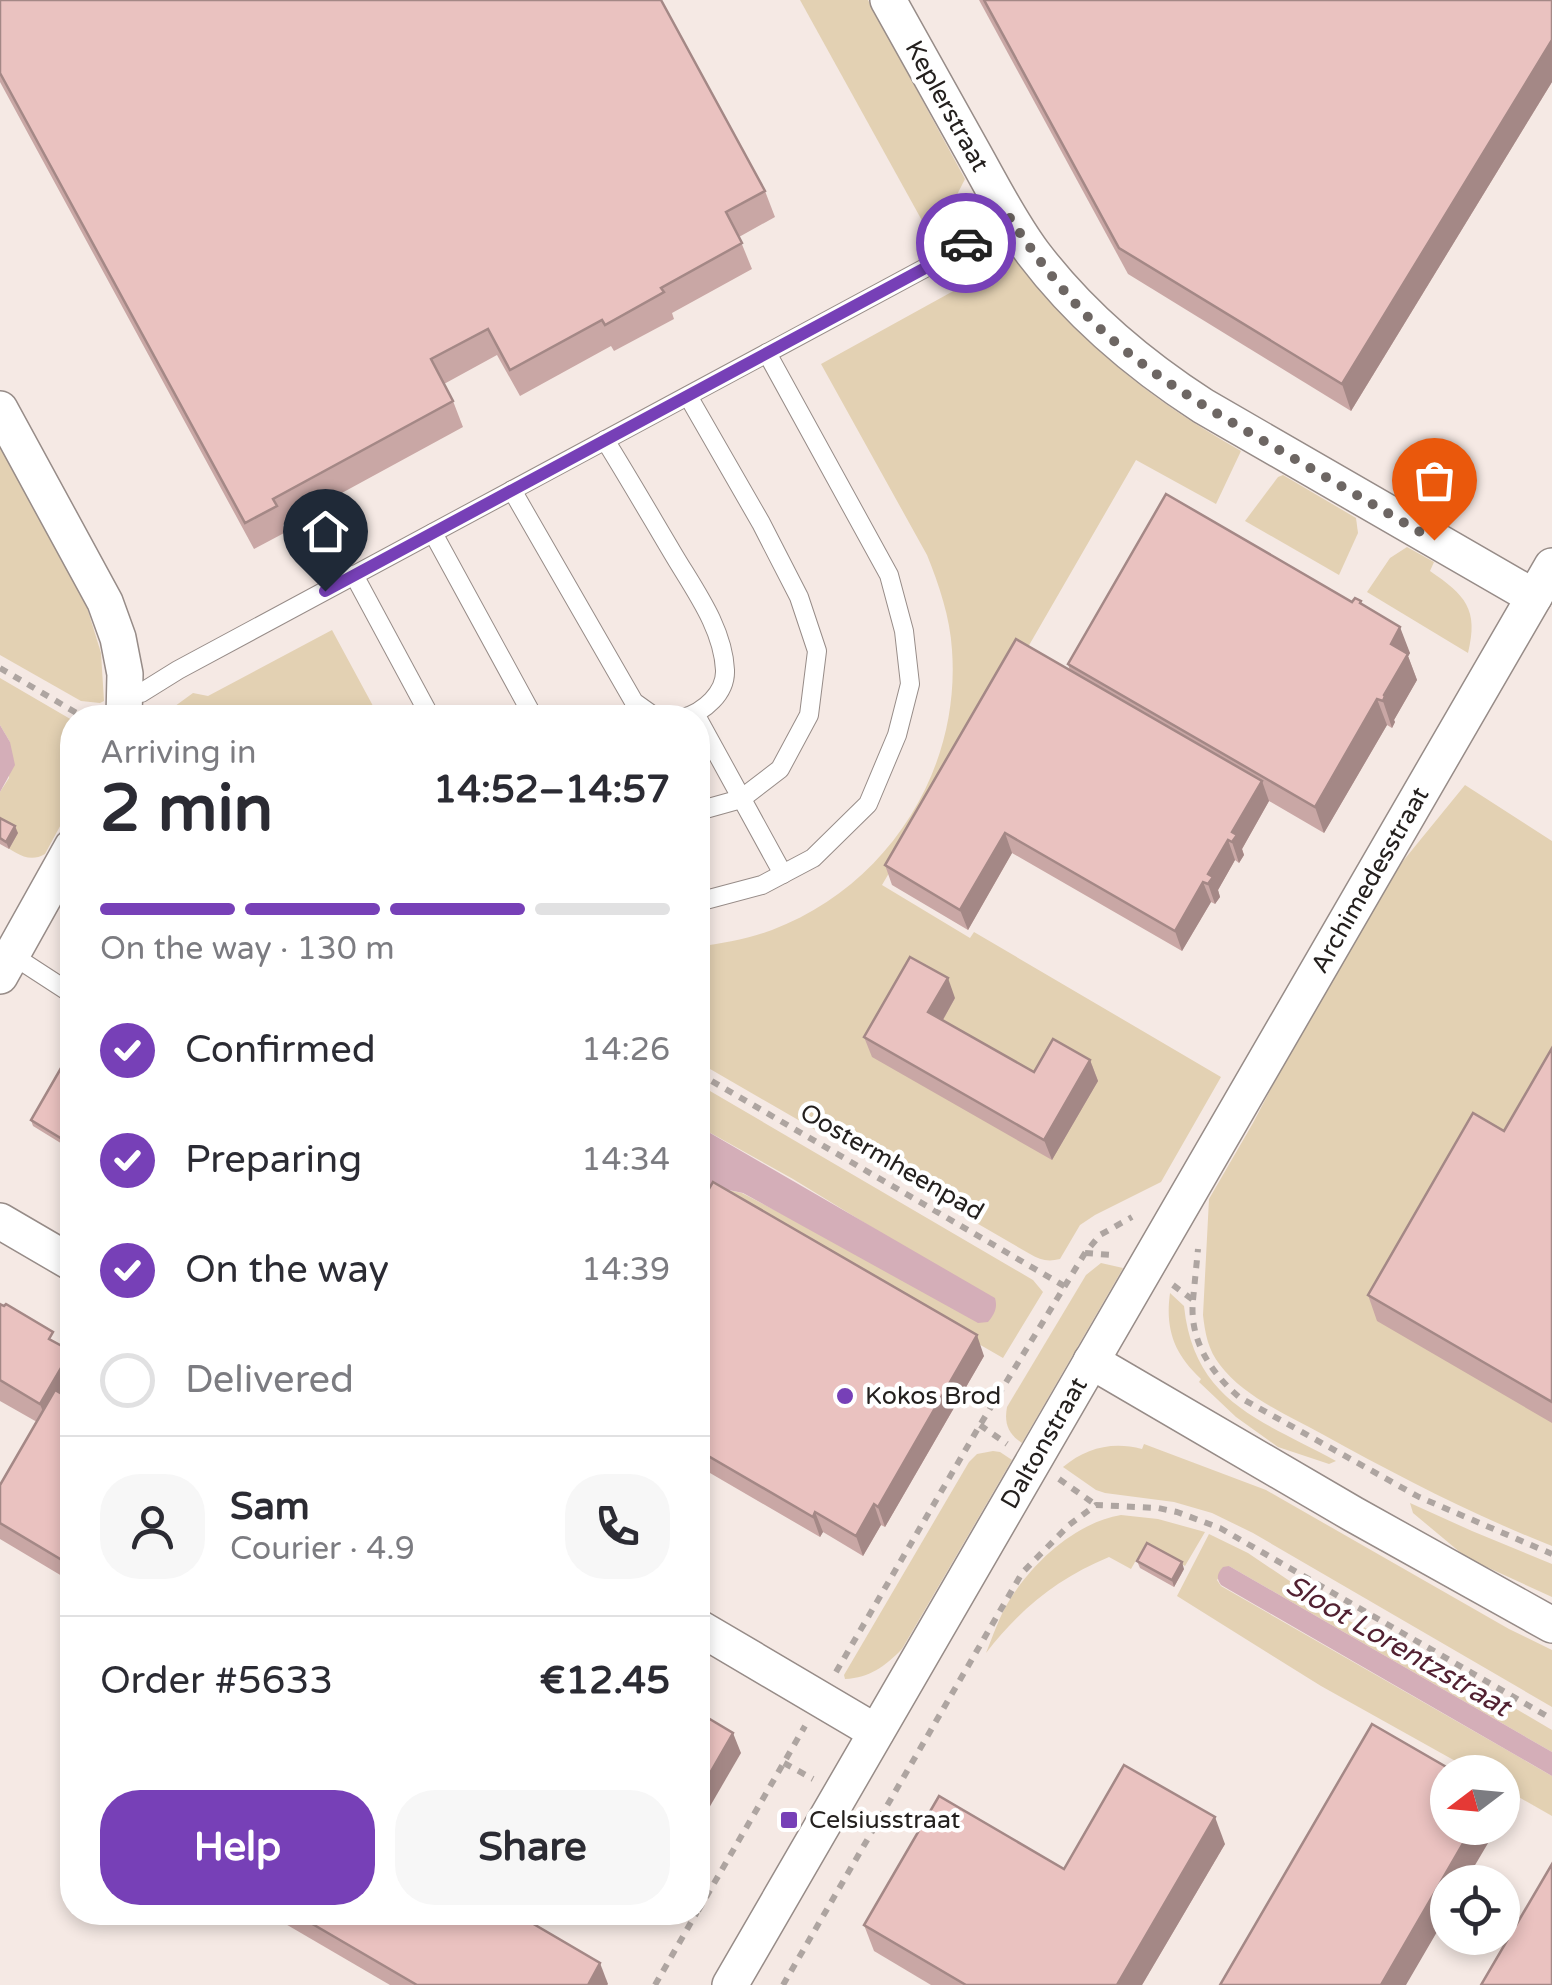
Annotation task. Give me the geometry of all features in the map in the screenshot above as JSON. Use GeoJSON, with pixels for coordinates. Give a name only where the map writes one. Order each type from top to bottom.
{"type":"FeatureCollection","features":[{"type":"Feature","properties":{"kind":"street","name":"Keplerstraat"},"geometry":{"type":"LineString","coordinates":[[888,0],[1008,215],[1040,262],[1090,318],[1163,380],[1203,406],[1534,597]]}},
{"type":"Feature","properties":{"kind":"street"},"geometry":{"type":"LineString","coordinates":[[0,409],[105,602],[118,638],[124,705]]}},
{"type":"Feature","properties":{"kind":"street","name":"Archimedesstraat"},"geometry":{"type":"LineString","coordinates":[[1091,1360],[1552,566]]}},
{"type":"Feature","properties":{"kind":"street"},"geometry":{"type":"LineString","coordinates":[[6,965],[60,868]]}},
{"type":"Feature","properties":{"kind":"street"},"geometry":{"type":"LineString","coordinates":[[0,1221],[60,1256]]}},
{"type":"Feature","properties":{"kind":"street","name":"Daltonstraat"},"geometry":{"type":"LineString","coordinates":[[730,1985],[1091,1360],[1552,1625]]}},
{"type":"Feature","properties":{"kind":"street"},"geometry":{"type":"LineString","coordinates":[[710,1635],[876,1732]]}},
{"type":"Feature","properties":{"kind":"lane"},"geometry":{"type":"LineString","coordinates":[[126,705],[178,670],[940,260],[1008,215]]}},
{"type":"Feature","properties":{"kind":"lane"},"geometry":{"type":"LineString","coordinates":[[710,899],[762,885],[813,858],[868,804],[897,735],[910,684],[904,631],[889,575],[767,353]]}},
{"type":"Feature","properties":{"kind":"lane"},"geometry":{"type":"LineString","coordinates":[[688,396],[799,597],[817,651],[809,715],[780,769],[741,799],[710,808]]}},
{"type":"Feature","properties":{"kind":"lane"},"geometry":{"type":"LineString","coordinates":[[606,440],[720,640],[726,674],[718,696],[707,705]]}},
{"type":"Feature","properties":{"kind":"lane"},"geometry":{"type":"LineString","coordinates":[[512,490],[638,705]]}},
{"type":"Feature","properties":{"kind":"lane"},"geometry":{"type":"LineString","coordinates":[[432,533],[527,705]]}},
{"type":"Feature","properties":{"kind":"lane"},"geometry":{"type":"LineString","coordinates":[[354,576],[424,705]]}},
{"type":"Feature","properties":{"kind":"lane"},"geometry":{"type":"LineString","coordinates":[[710,746],[782,874]]}},
{"type":"Feature","properties":{"kind":"lane"},"geometry":{"type":"LineString","coordinates":[[6,965],[60,989]]}},
{"type":"Feature","properties":{"kind":"path"},"geometry":{"type":"LineString","coordinates":[[0,668],[64,705]]}},
{"type":"Feature","properties":{"kind":"path","name":"Oostermheenpad"},"geometry":{"type":"LineString","coordinates":[[710,1079],[1066,1286]]}},
{"type":"Feature","properties":{"kind":"path"},"geometry":{"type":"LineString","coordinates":[[980,1425],[1085,1253],[1100,1235],[1188,1194]]}},
{"type":"Feature","properties":{"kind":"path"},"geometry":{"type":"LineString","coordinates":[[1085,1253],[1119,1255],[1193,1300],[1194,1327],[1206,1361],[1239,1397],[1419,1497],[1552,1554]]}},
{"type":"Feature","properties":{"kind":"path"},"geometry":{"type":"LineString","coordinates":[[782,1985],[1022,1573],[1069,1524],[1096,1505],[1158,1508],[1220,1528],[1552,1719]]}},
{"type":"Feature","properties":{"kind":"path"},"geometry":{"type":"LineString","coordinates":[[655,1985],[690,1925]]}},
{"type":"Feature","properties":{"kind":"shaded area"},"geometry":{"type":"Polygon","coordinates":[[[800,0],[868,0],[965,179],[940,228],[930,235],[800,0]]]}},
{"type":"Feature","properties":{"kind":"shaded area"},"geometry":{"type":"Polygon","coordinates":[[[1014,257],[1064,316],[1117,366],[1175,410],[1241,451],[1216,504],[1136,460],[1024,654],[1019,652],[882,885],[970,938],[974,932],[1221,1077],[1161,1182],[1080,1225],[1060,1259],[1052,1260],[1034,1256],[710,1069],[710,945],[763,933],[813,911],[881,855],[908,820],[929,781],[944,739],[952,695],[949,625],[927,555],[821,364],[957,289],[953,279],[984,260],[1014,257]]]}},
{"type":"Feature","properties":{"kind":"shaded area"},"geometry":{"type":"Polygon","coordinates":[[[0,446],[86,604],[101,653],[104,701],[100,703],[81,701],[0,655],[0,446]]]}},
{"type":"Feature","properties":{"kind":"shaded area"},"geometry":{"type":"Polygon","coordinates":[[[1283,475],[1356,518],[1358,533],[1339,575],[1245,521],[1283,475]]]}},
{"type":"Feature","properties":{"kind":"shaded area"},"geometry":{"type":"Polygon","coordinates":[[[1407,547],[1434,562],[1430,571],[1466,604],[1472,625],[1468,653],[1367,592],[1390,558],[1407,547]]]}},
{"type":"Feature","properties":{"kind":"shaded area"},"geometry":{"type":"Polygon","coordinates":[[[332,630],[373,705],[176,705],[193,693],[208,696],[332,630]]]}},
{"type":"Feature","properties":{"kind":"shaded area"},"geometry":{"type":"Polygon","coordinates":[[[0,678],[60,713],[60,826],[45,854],[39,857],[22,856],[0,843],[0,792],[9,778],[10,742],[0,725],[0,678]]]}},
{"type":"Feature","properties":{"kind":"shaded area"},"geometry":{"type":"Polygon","coordinates":[[[0,725],[10,742],[15,765],[0,792],[0,725]]]}},
{"type":"Feature","properties":{"kind":"shaded area"},"geometry":{"type":"Polygon","coordinates":[[[1465,785],[1552,841],[1552,1546],[1435,1494],[1254,1396],[1216,1359],[1203,1315],[1209,1199],[1368,904],[1465,785]]]}},
{"type":"Feature","properties":{"kind":"shaded area"},"geometry":{"type":"Polygon","coordinates":[[[710,1091],[1033,1280],[1043,1292],[1003,1358],[743,1208],[710,1206],[710,1191],[719,1188],[742,1193],[807,1227],[873,1228],[710,1133],[710,1091]]]}},
{"type":"Feature","properties":{"kind":"shaded area"},"geometry":{"type":"Polygon","coordinates":[[[710,1133],[995,1298],[992,1317],[988,1322],[978,1323],[743,1193],[719,1188],[710,1191],[710,1133]]]}},
{"type":"Feature","properties":{"kind":"shaded area"},"geometry":{"type":"Polygon","coordinates":[[[1101,1263],[1123,1268],[1022,1443],[1008,1428],[1007,1407],[1086,1275],[1101,1263]]]}},
{"type":"Feature","properties":{"kind":"shaded area"},"geometry":{"type":"Polygon","coordinates":[[[1170,1293],[1184,1306],[1190,1339],[1201,1365],[1217,1386],[1258,1419],[1336,1461],[1329,1464],[1278,1447],[1236,1417],[1199,1382],[1201,1379],[1184,1360],[1170,1329],[1170,1293]]]}},
{"type":"Feature","properties":{"kind":"shaded area"},"geometry":{"type":"Polygon","coordinates":[[[1144,1444],[1266,1490],[1552,1650],[1552,1707],[1253,1533],[1212,1513],[1174,1502],[1096,1490],[1063,1467],[1100,1448],[1142,1449],[1144,1444]]]}},
{"type":"Feature","properties":{"kind":"shaded area"},"geometry":{"type":"Polygon","coordinates":[[[993,1451],[1012,1460],[902,1649],[876,1670],[845,1679],[969,1462],[977,1454],[993,1451]]]}},
{"type":"Feature","properties":{"kind":"shaded area"},"geometry":{"type":"Polygon","coordinates":[[[1410,1503],[1552,1564],[1552,1597],[1467,1558],[1413,1513],[1410,1503]]]}},
{"type":"Feature","properties":{"kind":"shaded area"},"geometry":{"type":"Polygon","coordinates":[[[1121,1515],[1158,1519],[1205,1532],[1185,1566],[1146,1543],[1131,1569],[1109,1557],[1073,1575],[1026,1609],[986,1653],[1009,1601],[1030,1572],[1072,1535],[1121,1515]]]}},
{"type":"Feature","properties":{"kind":"shaded area"},"geometry":{"type":"Polygon","coordinates":[[[1209,1534],[1248,1553],[1349,1621],[1415,1649],[1552,1730],[1552,1752],[1229,1566],[1217,1580],[1221,1586],[1515,1755],[1445,1755],[1321,1686],[1177,1596],[1209,1534]]]}},
{"type":"Feature","properties":{"kind":"shaded area"},"geometry":{"type":"Polygon","coordinates":[[[1229,1566],[1552,1752],[1552,1776],[1221,1585],[1218,1574],[1229,1566]]]}},
{"type":"Feature","properties":{"kind":"shaded area"},"geometry":{"type":"Polygon","coordinates":[[[1520,1758],[1552,1776],[1552,1816],[1520,1798],[1520,1758]]]}},
{"type":"Feature","properties":{"kind":"building"},"geometry":{"type":"Polygon","coordinates":[[[0,0],[661,0],[765,191],[726,212],[742,243],[605,325],[602,320],[510,370],[488,329],[431,359],[453,401],[273,499],[277,506],[245,523],[0,73],[0,0]]]}},
{"type":"Feature","properties":{"kind":"building"},"geometry":{"type":"Polygon","coordinates":[[[984,0],[1552,0],[1552,40],[1342,384],[1119,248],[984,0]]]}},
{"type":"Feature","properties":{"kind":"building"},"geometry":{"type":"Polygon","coordinates":[[[1166,494],[1352,602],[1355,598],[1361,601],[1400,627],[1391,644],[1408,654],[1383,701],[1377,699],[1315,807],[1068,664],[1166,494]]]}},
{"type":"Feature","properties":{"kind":"building"},"geometry":{"type":"Polygon","coordinates":[[[1016,639],[1262,781],[1232,832],[1237,835],[1232,842],[1228,840],[1208,874],[1213,877],[1208,884],[1203,882],[1175,931],[1005,833],[960,910],[885,865],[1016,639]]]}},
{"type":"Feature","properties":{"kind":"building"},"geometry":{"type":"Polygon","coordinates":[[[0,818],[15,826],[6,842],[0,838],[0,818]]]}},
{"type":"Feature","properties":{"kind":"building"},"geometry":{"type":"Polygon","coordinates":[[[910,957],[948,978],[928,1012],[1034,1072],[1053,1039],[1090,1060],[1044,1140],[864,1037],[910,957]]]}},
{"type":"Feature","properties":{"kind":"building"},"geometry":{"type":"Polygon","coordinates":[[[1552,1048],[1552,1402],[1368,1295],[1473,1113],[1504,1131],[1552,1048]]]}},
{"type":"Feature","properties":{"kind":"building"},"geometry":{"type":"Polygon","coordinates":[[[60,1070],[60,1138],[31,1120],[60,1070]]]}},
{"type":"Feature","properties":{"kind":"building"},"geometry":{"type":"Polygon","coordinates":[[[713,1182],[977,1335],[878,1507],[874,1504],[856,1536],[815,1512],[813,1517],[710,1457],[713,1182]]]}},
{"type":"Feature","properties":{"kind":"building"},"geometry":{"type":"Polygon","coordinates":[[[0,1304],[6,1304],[53,1332],[49,1339],[60,1345],[60,1370],[40,1404],[0,1380],[0,1304]]]}},
{"type":"Feature","properties":{"kind":"building"},"geometry":{"type":"Polygon","coordinates":[[[55,1390],[60,1393],[60,1559],[0,1523],[0,1485],[55,1390]]]}},
{"type":"Feature","properties":{"kind":"building"},"geometry":{"type":"Polygon","coordinates":[[[1147,1543],[1182,1562],[1172,1580],[1137,1561],[1147,1543]]]}},
{"type":"Feature","properties":{"kind":"building"},"geometry":{"type":"Polygon","coordinates":[[[710,1719],[733,1733],[710,1773],[710,1719]]]}},
{"type":"Feature","properties":{"kind":"building"},"geometry":{"type":"Polygon","coordinates":[[[1372,1724],[1430,1758],[1430,1845],[1462,1845],[1451,1865],[1430,1865],[1430,1900],[1381,1985],[1220,1985],[1372,1724]]]}},
{"type":"Feature","properties":{"kind":"building"},"geometry":{"type":"Polygon","coordinates":[[[1124,1765],[1215,1817],[1117,1985],[966,1985],[864,1925],[939,1796],[1064,1869],[1124,1765]]]}},
{"type":"Feature","properties":{"kind":"building"},"geometry":{"type":"Polygon","coordinates":[[[1552,1864],[1552,1985],[1481,1985],[1499,1955],[1520,1955],[1520,1919],[1552,1864]]]}},
{"type":"Feature","properties":{"kind":"building"},"geometry":{"type":"Polygon","coordinates":[[[314,1925],[535,1925],[600,1963],[588,1985],[417,1985],[314,1925]]]}},
{"type":"Feature","properties":{"kind":"way so far"},"geometry":{"type":"LineString","coordinates":[[966,243],[1008,215],[1058,284],[1125,350],[1163,380],[1434,540]]}},
{"type":"Feature","properties":{"kind":"place","name":"Kokos Brod"},"geometry":{"type":"Point","coordinates":[845,1396]}},
{"type":"Feature","properties":{"kind":"place","name":"Celsiusstraat"},"geometry":{"type":"Point","coordinates":[789,1820]}},
{"type":"Feature","properties":{"kind":"route"},"geometry":{"type":"LineString","coordinates":[[325,591],[966,243]]}},
{"type":"Feature","properties":{"kind":"water label","name":"Sloot Lorentzstraat"},"geometry":{"type":"Point","coordinates":[1398,1646]}}]}
